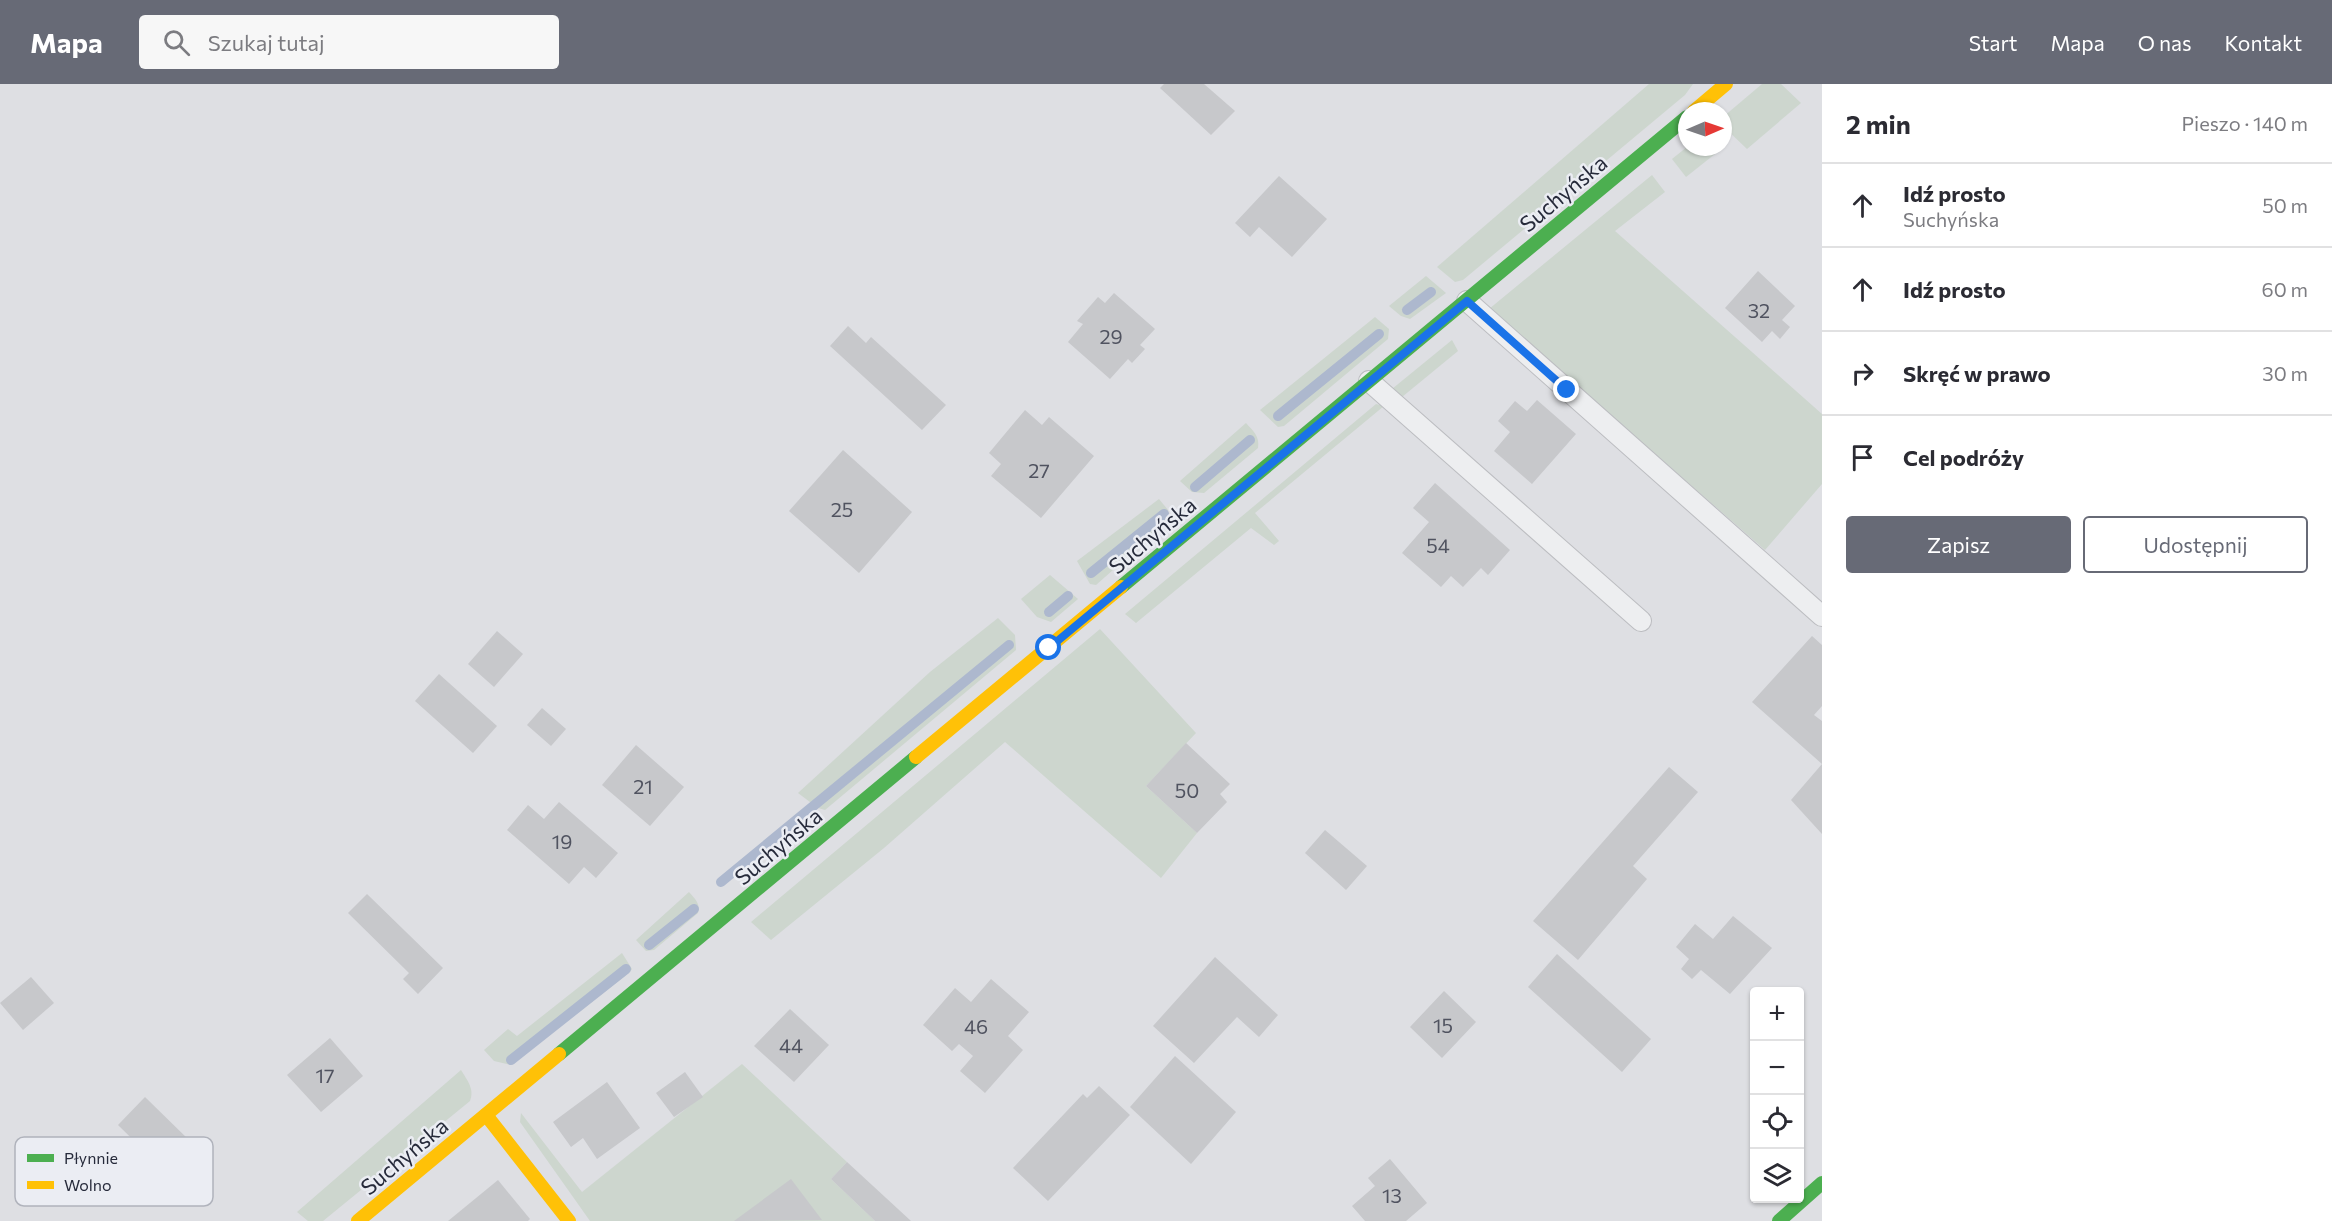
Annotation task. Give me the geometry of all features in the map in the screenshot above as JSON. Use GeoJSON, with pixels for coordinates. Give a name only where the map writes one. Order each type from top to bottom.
{"type":"FeatureCollection","features":[{"type":"Feature","properties":{"kind":"street"},"geometry":{"type":"LineString","coordinates":[[1705,102],[1726,84]]}},
{"type":"Feature","properties":{"kind":"street","name":"Suchyńska"},"geometry":{"type":"LineString","coordinates":[[358,1221],[1678,125]]}},
{"type":"Feature","properties":{"kind":"street"},"geometry":{"type":"LineString","coordinates":[[486,1115],[569,1221]]}},
{"type":"Feature","properties":{"kind":"street"},"geometry":{"type":"LineString","coordinates":[[1779,1221],[1822,1183]]}},
{"type":"Feature","properties":{"kind":"lane"},"geometry":{"type":"LineString","coordinates":[[1467,301],[1822,616]]}},
{"type":"Feature","properties":{"kind":"lane"},"geometry":{"type":"LineString","coordinates":[[1369,381],[1641,621]]}},
{"type":"Feature","properties":{"kind":"shaded area"},"geometry":{"type":"Polygon","coordinates":[[[1649,84],[1693,84],[1685,95],[1463,280],[1455,282],[1437,267],[1649,84]]]}},
{"type":"Feature","properties":{"kind":"shaded area"},"geometry":{"type":"Polygon","coordinates":[[[1762,84],[1781,84],[1801,103],[1747,149],[1732,135],[1732,109],[1762,84]]]}},
{"type":"Feature","properties":{"kind":"shaded area"},"geometry":{"type":"Polygon","coordinates":[[[1678,154],[1712,156],[1686,177],[1672,159],[1678,154]]]}},
{"type":"Feature","properties":{"kind":"shaded area"},"geometry":{"type":"Polygon","coordinates":[[[1652,175],[1665,192],[1615,231],[1822,414],[1822,484],[1765,550],[1489,309],[1652,175]]]}},
{"type":"Feature","properties":{"kind":"shaded area"},"geometry":{"type":"Polygon","coordinates":[[[1426,276],[1446,293],[1410,319],[1401,316],[1389,306],[1426,276]]]}},
{"type":"Feature","properties":{"kind":"shaded area"},"geometry":{"type":"Polygon","coordinates":[[[1375,317],[1389,329],[1388,339],[1284,426],[1278,427],[1260,410],[1375,317]]]}},
{"type":"Feature","properties":{"kind":"shaded area"},"geometry":{"type":"Polygon","coordinates":[[[1452,340],[1458,351],[1402,397],[1392,389],[1452,340]]]}},
{"type":"Feature","properties":{"kind":"shaded area"},"geometry":{"type":"Polygon","coordinates":[[[1376,404],[1384,406],[1255,513],[1279,541],[1274,545],[1251,528],[1136,623],[1125,614],[1376,404]]]}},
{"type":"Feature","properties":{"kind":"shaded area"},"geometry":{"type":"Polygon","coordinates":[[[1246,423],[1257,437],[1258,448],[1204,493],[1192,492],[1180,481],[1246,423]]]}},
{"type":"Feature","properties":{"kind":"shaded area"},"geometry":{"type":"Polygon","coordinates":[[[1159,499],[1168,510],[1169,517],[1166,523],[1096,585],[1090,584],[1077,561],[1159,499]]]}},
{"type":"Feature","properties":{"kind":"shaded area"},"geometry":{"type":"Polygon","coordinates":[[[1050,575],[1078,599],[1051,622],[1037,617],[1021,599],[1050,575]]]}},
{"type":"Feature","properties":{"kind":"shaded area"},"geometry":{"type":"Polygon","coordinates":[[[998,618],[1015,635],[1016,650],[825,810],[818,808],[798,793],[930,672],[998,618]]]}},
{"type":"Feature","properties":{"kind":"shaded area"},"geometry":{"type":"Polygon","coordinates":[[[1100,629],[1196,733],[1146,786],[1197,833],[1161,878],[1005,742],[884,848],[771,940],[751,922],[1100,629]]]}},
{"type":"Feature","properties":{"kind":"shaded area"},"geometry":{"type":"Polygon","coordinates":[[[689,892],[698,904],[698,913],[654,950],[646,951],[636,940],[689,892]]]}},
{"type":"Feature","properties":{"kind":"shaded area"},"geometry":{"type":"Polygon","coordinates":[[[622,953],[632,969],[630,972],[511,1065],[494,1061],[484,1050],[508,1029],[517,1036],[622,953]]]}},
{"type":"Feature","properties":{"kind":"shaded area"},"geometry":{"type":"Polygon","coordinates":[[[742,1064],[847,1162],[831,1179],[875,1221],[590,1221],[520,1122],[521,1113],[582,1192],[742,1064]]]}},
{"type":"Feature","properties":{"kind":"shaded area"},"geometry":{"type":"Polygon","coordinates":[[[461,1070],[471,1089],[470,1101],[323,1221],[308,1221],[297,1212],[461,1070]]]}},
{"type":"Feature","properties":{"kind":"building"},"geometry":{"type":"Polygon","coordinates":[[[1164,84],[1204,84],[1235,111],[1211,135],[1160,88],[1164,84]]]}},
{"type":"Feature","properties":{"kind":"building"},"geometry":{"type":"Polygon","coordinates":[[[1279,176],[1327,219],[1292,257],[1259,227],[1250,237],[1235,223],[1279,176]]]}},
{"type":"Feature","properties":{"kind":"building"},"geometry":{"type":"Polygon","coordinates":[[[1758,271],[1795,306],[1782,320],[1790,327],[1780,339],[1772,331],[1762,342],[1725,308],[1758,271]]]}},
{"type":"Feature","properties":{"kind":"building"},"geometry":{"type":"Polygon","coordinates":[[[1114,293],[1155,329],[1140,345],[1145,349],[1132,363],[1128,359],[1110,379],[1068,342],[1083,324],[1077,321],[1098,297],[1105,303],[1114,293]]]}},
{"type":"Feature","properties":{"kind":"building"},"geometry":{"type":"Polygon","coordinates":[[[848,326],[866,343],[871,337],[946,405],[922,430],[830,346],[848,326]]]}},
{"type":"Feature","properties":{"kind":"building"},"geometry":{"type":"Polygon","coordinates":[[[1537,400],[1576,434],[1532,484],[1494,451],[1510,432],[1498,421],[1515,401],[1527,411],[1537,400]]]}},
{"type":"Feature","properties":{"kind":"building"},"geometry":{"type":"Polygon","coordinates":[[[1025,410],[1042,425],[1049,417],[1094,456],[1041,518],[991,476],[1001,464],[989,453],[1025,410]]]}},
{"type":"Feature","properties":{"kind":"building"},"geometry":{"type":"Polygon","coordinates":[[[843,450],[912,512],[859,573],[789,511],[843,450]]]}},
{"type":"Feature","properties":{"kind":"building"},"geometry":{"type":"Polygon","coordinates":[[[1435,483],[1510,550],[1488,575],[1481,568],[1463,587],[1451,576],[1441,587],[1402,553],[1429,522],[1413,508],[1435,483]]]}},
{"type":"Feature","properties":{"kind":"building"},"geometry":{"type":"Polygon","coordinates":[[[497,631],[523,654],[494,687],[468,664],[497,631]]]}},
{"type":"Feature","properties":{"kind":"building"},"geometry":{"type":"Polygon","coordinates":[[[1812,636],[1822,645],[1822,706],[1814,715],[1822,721],[1822,764],[1752,702],[1812,636]]]}},
{"type":"Feature","properties":{"kind":"building"},"geometry":{"type":"Polygon","coordinates":[[[439,674],[497,726],[473,753],[415,701],[439,674]]]}},
{"type":"Feature","properties":{"kind":"building"},"geometry":{"type":"Polygon","coordinates":[[[542,708],[566,729],[551,746],[527,725],[542,708]]]}},
{"type":"Feature","properties":{"kind":"building"},"geometry":{"type":"Polygon","coordinates":[[[1186,743],[1230,784],[1220,794],[1227,802],[1197,833],[1146,786],[1186,743]]]}},
{"type":"Feature","properties":{"kind":"building"},"geometry":{"type":"Polygon","coordinates":[[[636,745],[684,787],[650,826],[602,785],[636,745]]]}},
{"type":"Feature","properties":{"kind":"building"},"geometry":{"type":"Polygon","coordinates":[[[1822,764],[1822,834],[1791,800],[1822,764]]]}},
{"type":"Feature","properties":{"kind":"building"},"geometry":{"type":"Polygon","coordinates":[[[1669,767],[1698,792],[1633,866],[1647,879],[1578,960],[1533,921],[1669,767]]]}},
{"type":"Feature","properties":{"kind":"building"},"geometry":{"type":"Polygon","coordinates":[[[559,802],[618,853],[596,878],[584,867],[569,884],[507,830],[528,805],[544,819],[559,802]]]}},
{"type":"Feature","properties":{"kind":"building"},"geometry":{"type":"Polygon","coordinates":[[[1325,830],[1367,866],[1346,890],[1305,853],[1325,830]]]}},
{"type":"Feature","properties":{"kind":"building"},"geometry":{"type":"Polygon","coordinates":[[[367,894],[443,968],[418,994],[403,979],[409,973],[348,913],[367,894]]]}},
{"type":"Feature","properties":{"kind":"building"},"geometry":{"type":"Polygon","coordinates":[[[1733,916],[1772,948],[1730,994],[1701,970],[1692,979],[1681,969],[1689,959],[1676,947],[1695,924],[1713,939],[1733,916]]]}},
{"type":"Feature","properties":{"kind":"building"},"geometry":{"type":"Polygon","coordinates":[[[1557,954],[1651,1039],[1622,1072],[1528,987],[1557,954]]]}},
{"type":"Feature","properties":{"kind":"building"},"geometry":{"type":"Polygon","coordinates":[[[1215,957],[1278,1015],[1259,1037],[1237,1017],[1194,1063],[1153,1026],[1215,957]]]}},
{"type":"Feature","properties":{"kind":"building"},"geometry":{"type":"Polygon","coordinates":[[[31,977],[54,1003],[23,1030],[0,1003],[31,977]]]}},
{"type":"Feature","properties":{"kind":"building"},"geometry":{"type":"Polygon","coordinates":[[[991,979],[1029,1012],[1008,1036],[1023,1050],[985,1093],[960,1071],[973,1056],[959,1044],[952,1051],[923,1025],[955,988],[971,1002],[991,979]]]}},
{"type":"Feature","properties":{"kind":"building"},"geometry":{"type":"Polygon","coordinates":[[[1444,991],[1476,1022],[1442,1058],[1410,1027],[1444,991]]]}},
{"type":"Feature","properties":{"kind":"building"},"geometry":{"type":"Polygon","coordinates":[[[790,1009],[829,1045],[794,1082],[754,1046],[790,1009]]]}},
{"type":"Feature","properties":{"kind":"building"},"geometry":{"type":"Polygon","coordinates":[[[330,1038],[363,1076],[321,1112],[287,1075],[330,1038]]]}},
{"type":"Feature","properties":{"kind":"building"},"geometry":{"type":"Polygon","coordinates":[[[1175,1056],[1236,1112],[1191,1164],[1130,1107],[1175,1056]]]}},
{"type":"Feature","properties":{"kind":"building"},"geometry":{"type":"Polygon","coordinates":[[[685,1072],[703,1097],[674,1117],[656,1093],[685,1072]]]}},
{"type":"Feature","properties":{"kind":"building"},"geometry":{"type":"Polygon","coordinates":[[[607,1082],[640,1128],[597,1159],[583,1138],[571,1147],[553,1122],[607,1082]]]}},
{"type":"Feature","properties":{"kind":"building"},"geometry":{"type":"Polygon","coordinates":[[[1099,1086],[1130,1115],[1048,1201],[1013,1168],[1083,1094],[1087,1098],[1099,1086]]]}},
{"type":"Feature","properties":{"kind":"building"},"geometry":{"type":"Polygon","coordinates":[[[145,1097],[186,1137],[130,1137],[118,1125],[145,1097]]]}},
{"type":"Feature","properties":{"kind":"building"},"geometry":{"type":"Polygon","coordinates":[[[1390,1159],[1427,1203],[1406,1221],[1365,1221],[1352,1206],[1375,1186],[1368,1178],[1390,1159]]]}},
{"type":"Feature","properties":{"kind":"building"},"geometry":{"type":"Polygon","coordinates":[[[847,1162],[911,1221],[875,1221],[831,1179],[847,1162]]]}},
{"type":"Feature","properties":{"kind":"building"},"geometry":{"type":"Polygon","coordinates":[[[791,1179],[822,1220],[734,1221],[791,1179]]]}},
{"type":"Feature","properties":{"kind":"building"},"geometry":{"type":"Polygon","coordinates":[[[498,1180],[530,1219],[528,1221],[448,1221],[498,1180]]]}},
{"type":"Feature","properties":{"kind":"waterway"},"geometry":{"type":"LineString","coordinates":[[1407,310],[1431,292]]}},
{"type":"Feature","properties":{"kind":"waterway"},"geometry":{"type":"LineString","coordinates":[[1278,416],[1379,334]]}},
{"type":"Feature","properties":{"kind":"waterway"},"geometry":{"type":"LineString","coordinates":[[1195,487],[1250,440]]}},
{"type":"Feature","properties":{"kind":"waterway"},"geometry":{"type":"LineString","coordinates":[[1091,573],[1164,514]]}},
{"type":"Feature","properties":{"kind":"waterway"},"geometry":{"type":"LineString","coordinates":[[1049,612],[1068,596]]}},
{"type":"Feature","properties":{"kind":"waterway"},"geometry":{"type":"LineString","coordinates":[[721,882],[1009,645]]}},
{"type":"Feature","properties":{"kind":"waterway"},"geometry":{"type":"LineString","coordinates":[[649,945],[694,909]]}},
{"type":"Feature","properties":{"kind":"waterway"},"geometry":{"type":"LineString","coordinates":[[511,1060],[626,969]]}},
{"type":"Feature","properties":{"kind":"traffic: fast"},"geometry":{"type":"LineString","coordinates":[[1121,587],[1678,124]]}},
{"type":"Feature","properties":{"kind":"traffic: fast"},"geometry":{"type":"LineString","coordinates":[[559,1054],[916,757]]}},
{"type":"Feature","properties":{"kind":"traffic: fast"},"geometry":{"type":"LineString","coordinates":[[1779,1221],[1822,1183]]}},
{"type":"Feature","properties":{"kind":"traffic: slow"},"geometry":{"type":"LineString","coordinates":[[1705,102],[1726,84]]}},
{"type":"Feature","properties":{"kind":"traffic: slow"},"geometry":{"type":"LineString","coordinates":[[916,757],[1121,587]]}},
{"type":"Feature","properties":{"kind":"traffic: slow"},"geometry":{"type":"LineString","coordinates":[[358,1221],[559,1054]]}},
{"type":"Feature","properties":{"kind":"traffic: slow"},"geometry":{"type":"LineString","coordinates":[[486,1115],[569,1221]]}},
{"type":"Feature","properties":{"kind":"route"},"geometry":{"type":"LineString","coordinates":[[1049,648],[1467,301],[1567,390]]}}]}
